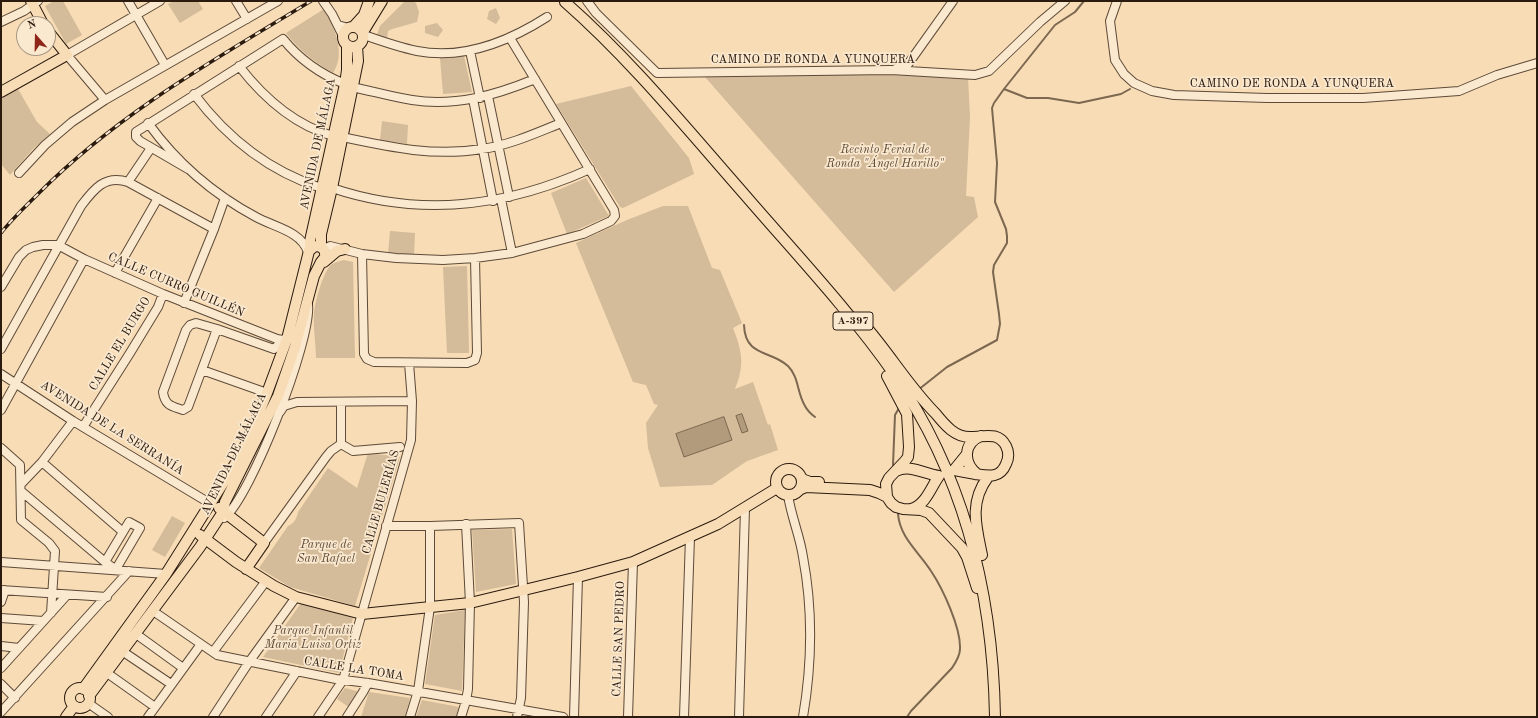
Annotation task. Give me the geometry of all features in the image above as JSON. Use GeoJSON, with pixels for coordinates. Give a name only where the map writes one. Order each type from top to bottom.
{"type":"FeatureCollection","features":[{"type":"Feature","properties":{"kind":"main road"},"geometry":{"type":"LineString","coordinates":[[352,34],[364,15],[369,1]]}},
{"type":"Feature","properties":{"kind":"main road"},"geometry":{"type":"LineString","coordinates":[[352,34],[382,1]]}},
{"type":"Feature","properties":{"kind":"main road"},"geometry":{"type":"LineString","coordinates":[[34,2],[40,16]]}},
{"type":"Feature","properties":{"kind":"main road","name":"A-397"},"geometry":{"type":"LineString","coordinates":[[565,2],[633,68],[798,256],[863,334],[894,375],[924,423],[942,460],[962,510],[982,581],[992,645],[996,717]]}},
{"type":"Feature","properties":{"kind":"main road","name":"AVENIDA DE MÁLAGA"},"geometry":{"type":"LineString","coordinates":[[322,248],[321,234],[327,188],[349,85],[347,70],[352,34]]}},
{"type":"Feature","properties":{"kind":"main road"},"geometry":{"type":"LineString","coordinates":[[1,92],[67,55],[56,41]]}},
{"type":"Feature","properties":{"kind":"main road","name":"AVENIDA DE MÁLAGA"},"geometry":{"type":"LineString","coordinates":[[87,696],[242,453],[267,393],[285,340],[309,252],[310,241],[327,188]]}},
{"type":"Feature","properties":{"kind":"main road"},"geometry":{"type":"LineString","coordinates":[[769,222],[869,349],[884,370],[907,414],[909,447],[908,457],[886,484],[887,497]]}},
{"type":"Feature","properties":{"kind":"main road"},"geometry":{"type":"LineString","coordinates":[[315,246],[322,248],[325,257],[321,262],[313,262],[309,252],[315,246]]}},
{"type":"Feature","properties":{"kind":"main road"},"geometry":{"type":"LineString","coordinates":[[315,273],[329,257],[337,251],[345,249]]}},
{"type":"Feature","properties":{"kind":"main road"},"geometry":{"type":"LineString","coordinates":[[798,256],[825,279],[879,342],[919,398],[951,430],[960,435],[970,437],[990,435],[1002,441],[1006,446],[1008,459],[1006,466],[1001,472],[995,475],[988,477],[954,470],[966,454],[972,442],[983,436]]}},
{"type":"Feature","properties":{"kind":"main road","name":"AVENIDA DE MÁLAGA"},"geometry":{"type":"LineString","coordinates":[[87,696],[136,634],[200,547],[204,539],[223,516],[225,502],[278,396],[295,347],[315,273],[321,262]]}},
{"type":"Feature","properties":{"kind":"main road"},"geometry":{"type":"LineString","coordinates":[[966,454],[969,466],[977,474]]}},
{"type":"Feature","properties":{"kind":"main road"},"geometry":{"type":"LineString","coordinates":[[802,479],[810,482],[873,485],[907,468],[939,476],[920,505],[909,510]]}},
{"type":"Feature","properties":{"kind":"main road"},"geometry":{"type":"LineString","coordinates":[[799,490],[802,479],[801,475],[795,470],[784,469],[777,476],[776,482],[778,488],[784,494],[788,495],[794,494],[806,487],[870,490],[880,492],[896,507],[909,510],[921,510],[929,513],[962,548],[967,557],[978,595],[985,628],[990,717]]}},
{"type":"Feature","properties":{"kind":"main road"},"geometry":{"type":"LineString","coordinates":[[988,477],[981,486],[976,502],[974,519],[992,607],[997,644],[999,684],[996,717]]}},
{"type":"Feature","properties":{"kind":"main road"},"geometry":{"type":"LineString","coordinates":[[195,528],[199,535],[246,569],[296,597],[362,614],[470,603],[633,562],[690,537],[745,508],[778,488]]}},
{"type":"Feature","properties":{"kind":"main road"},"geometry":{"type":"LineString","coordinates":[[210,504],[218,507],[223,516],[264,543],[246,569]]}},
{"type":"Feature","properties":{"kind":"main road"},"geometry":{"type":"LineString","coordinates":[[79,688],[87,696],[81,708],[70,714],[72,693],[79,688]]}},
{"type":"Feature","properties":{"kind":"street"},"geometry":{"type":"LineString","coordinates":[[128,1],[165,65]]}},
{"type":"Feature","properties":{"kind":"street"},"geometry":{"type":"LineString","coordinates":[[105,100],[67,55],[160,1]]}},
{"type":"Feature","properties":{"kind":"street"},"geometry":{"type":"LineString","coordinates":[[236,1],[247,19]]}},
{"type":"Feature","properties":{"kind":"street"},"geometry":{"type":"LineString","coordinates":[[19,173],[45,145],[72,122],[105,100],[278,1]]}},
{"type":"Feature","properties":{"kind":"street"},"geometry":{"type":"LineString","coordinates":[[323,1],[352,34],[418,51],[433,53],[470,51],[510,38],[547,17]]}},
{"type":"Feature","properties":{"kind":"street","name":"CAMINO DE RONDA A YUNQUERA"},"geometry":{"type":"LineString","coordinates":[[587,1],[601,18],[657,73],[891,70],[975,75],[989,71],[1040,22],[1065,1]]}},
{"type":"Feature","properties":{"kind":"street"},"geometry":{"type":"LineString","coordinates":[[891,70],[906,67],[953,1]]}},
{"type":"Feature","properties":{"kind":"street","name":"CAMINO DE RONDA A YUNQUERA"},"geometry":{"type":"LineString","coordinates":[[1117,1],[1110,21],[1115,60],[1124,74],[1134,83],[1152,91],[1174,95],[1275,98],[1363,98],[1459,91],[1497,75],[1537,63]]}},
{"type":"Feature","properties":{"kind":"street"},"geometry":{"type":"LineString","coordinates":[[1,22],[24,11],[34,2]]}},
{"type":"Feature","properties":{"kind":"street"},"geometry":{"type":"LineString","coordinates":[[322,248],[330,246],[362,254],[418,259],[475,258],[512,253],[583,234],[611,221],[615,216],[614,210],[510,38]]}},
{"type":"Feature","properties":{"kind":"street"},"geometry":{"type":"LineString","coordinates":[[188,170],[140,141],[136,137],[136,132],[238,66],[283,39],[294,52],[316,69],[349,85],[412,100],[444,102],[481,98],[534,79]]}},
{"type":"Feature","properties":{"kind":"street"},"geometry":{"type":"LineString","coordinates":[[470,51],[481,98],[498,146],[501,199],[512,253]]}},
{"type":"Feature","properties":{"kind":"street"},"geometry":{"type":"LineString","coordinates":[[238,66],[260,92],[286,112],[317,130],[338,136],[422,152],[454,152],[498,146],[532,135],[561,123]]}},
{"type":"Feature","properties":{"kind":"street"},"geometry":{"type":"LineString","coordinates":[[194,94],[222,127],[258,157],[286,173],[327,188],[356,194],[411,204],[465,204],[501,199],[552,185],[590,169]]}},
{"type":"Feature","properties":{"kind":"street"},"geometry":{"type":"LineString","coordinates":[[481,98],[483,149],[501,199]]}},
{"type":"Feature","properties":{"kind":"street"},"geometry":{"type":"LineString","coordinates":[[148,123],[172,154],[203,183],[257,218],[291,233],[303,243],[309,252]]}},
{"type":"Feature","properties":{"kind":"street"},"geometry":{"type":"LineString","coordinates":[[128,182],[151,148]]}},
{"type":"Feature","properties":{"kind":"street"},"geometry":{"type":"LineString","coordinates":[[1,349],[81,206],[95,188],[102,183],[113,180],[128,182],[214,229]]}},
{"type":"Feature","properties":{"kind":"street"},"geometry":{"type":"LineString","coordinates":[[115,273],[158,198]]}},
{"type":"Feature","properties":{"kind":"street"},"geometry":{"type":"LineString","coordinates":[[184,303],[225,198]]}},
{"type":"Feature","properties":{"kind":"street"},"geometry":{"type":"LineString","coordinates":[[1,287],[19,257],[26,250],[43,245],[58,246]]}},
{"type":"Feature","properties":{"kind":"street","name":"CALLE CURRO GUILLÉN"},"geometry":{"type":"LineString","coordinates":[[58,246],[184,303],[285,340]]}},
{"type":"Feature","properties":{"kind":"street"},"geometry":{"type":"LineString","coordinates":[[362,254],[364,354],[367,360],[374,362],[467,362],[475,360],[478,353],[475,258]]}},
{"type":"Feature","properties":{"kind":"street"},"geometry":{"type":"LineString","coordinates":[[1,410],[84,259]]}},
{"type":"Feature","properties":{"kind":"street","name":"CALLE EL BURGO"},"geometry":{"type":"LineString","coordinates":[[83,426],[158,307],[163,294]]}},
{"type":"Feature","properties":{"kind":"street"},"geometry":{"type":"LineString","coordinates":[[223,516],[232,510],[257,463],[288,389],[308,318],[308,298]]}},
{"type":"Feature","properties":{"kind":"street"},"geometry":{"type":"LineString","coordinates":[[217,329],[188,407],[183,410],[169,405],[164,399],[163,392],[186,330],[190,325],[196,323],[217,329],[274,350],[285,340]]}},
{"type":"Feature","properties":{"kind":"street","name":"CALLE BULERÍAS"},"geometry":{"type":"LineString","coordinates":[[318,717],[343,680],[411,440],[412,401],[409,362]]}},
{"type":"Feature","properties":{"kind":"street"},"geometry":{"type":"LineString","coordinates":[[202,370],[267,393]]}},
{"type":"Feature","properties":{"kind":"street","name":"AVENIDA DE LA SERRANÍA"},"geometry":{"type":"LineString","coordinates":[[1,374],[73,421],[210,504]]}},
{"type":"Feature","properties":{"kind":"street"},"geometry":{"type":"LineString","coordinates":[[288,389],[292,398],[298,402]]}},
{"type":"Feature","properties":{"kind":"street"},"geometry":{"type":"LineString","coordinates":[[276,419],[284,406],[298,402],[412,401]]}},
{"type":"Feature","properties":{"kind":"street"},"geometry":{"type":"LineString","coordinates":[[341,402],[341,444]]}},
{"type":"Feature","properties":{"kind":"street"},"geometry":{"type":"LineString","coordinates":[[21,488],[73,421]]}},
{"type":"Feature","properties":{"kind":"street"},"geometry":{"type":"LineString","coordinates":[[341,444],[353,451],[400,447]]}},
{"type":"Feature","properties":{"kind":"street"},"geometry":{"type":"LineString","coordinates":[[264,543],[323,460],[331,451],[341,444]]}},
{"type":"Feature","properties":{"kind":"street"},"geometry":{"type":"LineString","coordinates":[[1,448],[20,465],[21,520],[53,547],[54,566],[51,613]]}},
{"type":"Feature","properties":{"kind":"street"},"geometry":{"type":"LineString","coordinates":[[42,462],[123,532]]}},
{"type":"Feature","properties":{"kind":"street"},"geometry":{"type":"LineString","coordinates":[[21,488],[105,562],[116,569]]}},
{"type":"Feature","properties":{"kind":"street"},"geometry":{"type":"LineString","coordinates":[[788,495],[803,556],[810,609],[810,665],[803,717]]}},
{"type":"Feature","properties":{"kind":"street"},"geometry":{"type":"LineString","coordinates":[[739,717],[745,508]]}},
{"type":"Feature","properties":{"kind":"street"},"geometry":{"type":"LineString","coordinates":[[105,562],[129,522],[140,528],[116,569]]}},
{"type":"Feature","properties":{"kind":"street"},"geometry":{"type":"LineString","coordinates":[[386,526],[519,523],[524,590],[518,713]]}},
{"type":"Feature","properties":{"kind":"street"},"geometry":{"type":"LineString","coordinates":[[461,717],[466,701],[470,603],[466,524]]}},
{"type":"Feature","properties":{"kind":"street"},"geometry":{"type":"LineString","coordinates":[[410,717],[418,691],[430,607],[430,526]]}},
{"type":"Feature","properties":{"kind":"street"},"geometry":{"type":"LineString","coordinates":[[684,717],[690,537]]}},
{"type":"Feature","properties":{"kind":"street"},"geometry":{"type":"LineString","coordinates":[[1,562],[116,569],[166,574]]}},
{"type":"Feature","properties":{"kind":"street","name":"CALLE SAN PEDRO"},"geometry":{"type":"LineString","coordinates":[[628,717],[633,562]]}},
{"type":"Feature","properties":{"kind":"street"},"geometry":{"type":"LineString","coordinates":[[1,712],[129,571]]}},
{"type":"Feature","properties":{"kind":"street"},"geometry":{"type":"LineString","coordinates":[[574,717],[578,577]]}},
{"type":"Feature","properties":{"kind":"street"},"geometry":{"type":"LineString","coordinates":[[213,652],[266,581]]}},
{"type":"Feature","properties":{"kind":"street"},"geometry":{"type":"LineString","coordinates":[[1,602],[3,590],[107,597]]}},
{"type":"Feature","properties":{"kind":"street"},"geometry":{"type":"LineString","coordinates":[[1,668],[67,595]]}},
{"type":"Feature","properties":{"kind":"street"},"geometry":{"type":"LineString","coordinates":[[213,717],[249,662],[296,597]]}},
{"type":"Feature","properties":{"kind":"street","name":"CALLE LA TOMA"},"geometry":{"type":"LineString","coordinates":[[153,611],[217,655],[343,680],[418,691],[518,713],[563,717]]}},
{"type":"Feature","properties":{"kind":"street"},"geometry":{"type":"LineString","coordinates":[[1,618],[43,621]]}},
{"type":"Feature","properties":{"kind":"street"},"geometry":{"type":"LineString","coordinates":[[136,634],[183,668]]}},
{"type":"Feature","properties":{"kind":"street"},"geometry":{"type":"LineString","coordinates":[[148,717],[201,644]]}},
{"type":"Feature","properties":{"kind":"street"},"geometry":{"type":"LineString","coordinates":[[1,646],[19,648]]}},
{"type":"Feature","properties":{"kind":"street"},"geometry":{"type":"LineString","coordinates":[[122,651],[171,684]]}},
{"type":"Feature","properties":{"kind":"street"},"geometry":{"type":"LineString","coordinates":[[266,717],[297,671]]}},
{"type":"Feature","properties":{"kind":"street"},"geometry":{"type":"LineString","coordinates":[[107,672],[155,707]]}},
{"type":"Feature","properties":{"kind":"street"},"geometry":{"type":"LineString","coordinates":[[347,717],[364,692],[368,683]]}},
{"type":"Feature","properties":{"kind":"street"},"geometry":{"type":"LineString","coordinates":[[1,684],[15,698]]}},
{"type":"Feature","properties":{"kind":"street"},"geometry":{"type":"LineString","coordinates":[[87,696],[108,717]]}},
{"type":"Feature","properties":{"kind":"green space"},"geometry":{"type":"Polygon","coordinates":[[[54,1],[63,1],[82,35],[66,44],[56,26],[56,16],[51,16],[45,6],[54,1]]]}},
{"type":"Feature","properties":{"kind":"green space"},"geometry":{"type":"Polygon","coordinates":[[[174,1],[198,1],[203,9],[180,23],[168,4],[174,1]]]}},
{"type":"Feature","properties":{"kind":"green space"},"geometry":{"type":"Polygon","coordinates":[[[405,1],[413,1],[416,3],[419,12],[417,22],[388,31],[387,39],[377,35],[380,26],[405,1]]]}},
{"type":"Feature","properties":{"kind":"green space"},"geometry":{"type":"Polygon","coordinates":[[[496,8],[500,18],[496,24],[487,19],[489,11],[496,8]]]}},
{"type":"Feature","properties":{"kind":"green space"},"geometry":{"type":"Polygon","coordinates":[[[324,9],[332,24],[338,41],[339,58],[333,73],[307,55],[286,33],[324,9]]]}},
{"type":"Feature","properties":{"kind":"green space"},"geometry":{"type":"Polygon","coordinates":[[[437,23],[443,30],[438,37],[425,33],[425,26],[437,23]]]}},
{"type":"Feature","properties":{"kind":"green space"},"geometry":{"type":"Polygon","coordinates":[[[464,56],[472,92],[443,94],[440,58],[464,56]]]}},
{"type":"Feature","properties":{"kind":"green space","name":"Recinto Ferial de Ronda \"Ángel Harillo\""},"geometry":{"type":"Polygon","coordinates":[[[887,74],[968,77],[970,117],[966,196],[974,197],[978,217],[894,292],[705,77],[887,74]]]}},
{"type":"Feature","properties":{"kind":"green space"},"geometry":{"type":"Polygon","coordinates":[[[631,86],[689,158],[694,174],[623,208],[620,207],[556,104],[631,86]]]}},
{"type":"Feature","properties":{"kind":"green space"},"geometry":{"type":"Polygon","coordinates":[[[18,89],[37,122],[50,134],[33,149],[10,175],[1,164],[1,99],[18,89]]]}},
{"type":"Feature","properties":{"kind":"green space"},"geometry":{"type":"Polygon","coordinates":[[[382,121],[408,125],[407,144],[380,140],[382,121]]]}},
{"type":"Feature","properties":{"kind":"green space"},"geometry":{"type":"Polygon","coordinates":[[[586,178],[609,216],[567,234],[551,193],[586,178]]]}},
{"type":"Feature","properties":{"kind":"green space"},"geometry":{"type":"Polygon","coordinates":[[[663,206],[688,206],[712,268],[720,270],[742,323],[733,328],[739,344],[741,358],[740,373],[735,389],[753,382],[768,425],[770,424],[778,450],[747,461],[712,485],[660,487],[648,448],[646,423],[658,405],[654,404],[646,385],[633,382],[576,243],[627,220],[663,206]]]}},
{"type":"Feature","properties":{"kind":"green space"},"geometry":{"type":"Polygon","coordinates":[[[390,231],[415,233],[414,255],[388,254],[390,231]]]}},
{"type":"Feature","properties":{"kind":"green space"},"geometry":{"type":"Polygon","coordinates":[[[344,260],[353,262],[355,358],[316,358],[314,319],[318,295],[329,268],[332,264],[344,260]]]}},
{"type":"Feature","properties":{"kind":"green space"},"geometry":{"type":"Polygon","coordinates":[[[467,266],[469,353],[447,353],[443,267],[467,266]]]}},
{"type":"Feature","properties":{"kind":"green space","name":"Parque de San Rafael"},"geometry":{"type":"Polygon","coordinates":[[[368,453],[400,457],[355,606],[290,587],[259,568],[288,526],[295,520],[298,512],[328,468],[357,488],[368,453]]]}},
{"type":"Feature","properties":{"kind":"green space"},"geometry":{"type":"Polygon","coordinates":[[[172,516],[185,523],[165,557],[152,550],[172,516]]]}},
{"type":"Feature","properties":{"kind":"green space"},"geometry":{"type":"Polygon","coordinates":[[[512,529],[516,584],[476,592],[472,530],[512,529]]]}},
{"type":"Feature","properties":{"kind":"green space","name":"Parque Infantil Maria Luisa Ortiz"},"geometry":{"type":"Polygon","coordinates":[[[301,603],[353,618],[339,673],[263,657],[301,603]]]}},
{"type":"Feature","properties":{"kind":"green space"},"geometry":{"type":"Polygon","coordinates":[[[465,610],[462,691],[425,684],[435,615],[465,610]]]}},
{"type":"Feature","properties":{"kind":"green space"},"geometry":{"type":"Polygon","coordinates":[[[345,688],[360,692],[350,708],[337,699],[345,688]]]}},
{"type":"Feature","properties":{"kind":"green space"},"geometry":{"type":"Polygon","coordinates":[[[369,692],[410,698],[405,717],[361,717],[369,692]]]}},
{"type":"Feature","properties":{"kind":"green space"},"geometry":{"type":"Polygon","coordinates":[[[422,700],[459,707],[456,717],[416,717],[422,700]]]}},
{"type":"Feature","properties":{"kind":"shaded area"},"geometry":{"type":"Polygon","coordinates":[[[742,414],[748,431],[742,433],[736,416],[742,414]]]}},
{"type":"Feature","properties":{"kind":"shaded area"},"geometry":{"type":"Polygon","coordinates":[[[724,417],[732,440],[684,457],[676,434],[724,417]]]}},
{"type":"Feature","properties":{"kind":"waterway"},"geometry":{"type":"LineString","coordinates":[[918,390],[947,367],[997,340],[1000,324],[993,272],[994,265],[1007,243],[1007,236],[1006,229],[995,202],[997,163],[992,108],[1004,89],[1055,25],[1075,12],[1084,1]]}},
{"type":"Feature","properties":{"kind":"waterway"},"geometry":{"type":"LineString","coordinates":[[1004,89],[1027,98],[1048,98],[1079,103],[1121,94],[1130,89]]}},
{"type":"Feature","properties":{"kind":"waterway"},"geometry":{"type":"LineString","coordinates":[[744,325],[745,335],[749,343],[754,348],[781,361],[792,370],[802,401],[815,417]]}},
{"type":"Feature","properties":{"kind":"waterway"},"geometry":{"type":"LineString","coordinates":[[893,465],[895,415],[899,408]]}},
{"type":"Feature","properties":{"kind":"waterway"},"geometry":{"type":"LineString","coordinates":[[898,514],[902,530],[906,538],[931,571],[946,598],[958,630],[960,640],[959,657],[952,668],[907,717]]}},
{"type":"Feature","properties":{"kind":"railway"},"geometry":{"type":"LineString","coordinates":[[1,233],[24,208],[70,164],[135,113],[203,67],[311,1]]}}]}
